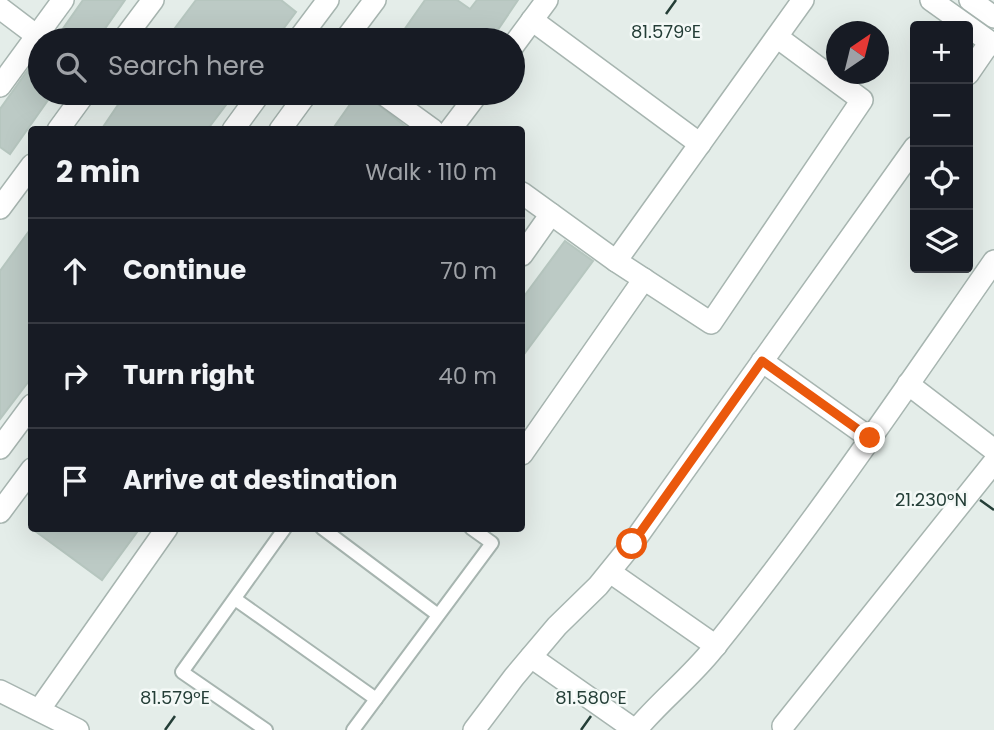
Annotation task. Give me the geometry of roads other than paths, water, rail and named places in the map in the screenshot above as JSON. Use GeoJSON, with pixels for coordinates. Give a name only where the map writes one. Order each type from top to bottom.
{"type":"FeatureCollection","features":[{"type":"Feature","properties":{"kind":"street"},"geometry":{"type":"LineString","coordinates":[[43,28],[63,0]]}},
{"type":"Feature","properties":{"kind":"street"},"geometry":{"type":"LineString","coordinates":[[132,28],[153,0]]}},
{"type":"Feature","properties":{"kind":"street"},"geometry":{"type":"LineString","coordinates":[[307,28],[328,0]]}},
{"type":"Feature","properties":{"kind":"street"},"geometry":{"type":"LineString","coordinates":[[354,28],[374,0]]}},
{"type":"Feature","properties":{"kind":"street"},"geometry":{"type":"LineString","coordinates":[[525,31],[547,0]]}},
{"type":"Feature","properties":{"kind":"street"},"geometry":{"type":"LineString","coordinates":[[616,261],[803,0]]}},
{"type":"Feature","properties":{"kind":"street"},"geometry":{"type":"LineString","coordinates":[[931,0],[992,44],[973,68]]}},
{"type":"Feature","properties":{"kind":"street"},"geometry":{"type":"LineString","coordinates":[[970,0],[994,17]]}},
{"type":"Feature","properties":{"kind":"street"},"geometry":{"type":"LineString","coordinates":[[0,8],[28,29]]}},
{"type":"Feature","properties":{"kind":"street"},"geometry":{"type":"LineString","coordinates":[[533,20],[700,144]]}},
{"type":"Feature","properties":{"kind":"street"},"geometry":{"type":"LineString","coordinates":[[525,195],[616,261],[711,323],[862,100],[777,37]]}},
{"type":"Feature","properties":{"kind":"street"},"geometry":{"type":"LineString","coordinates":[[1,82],[28,48]]}},
{"type":"Feature","properties":{"kind":"street"},"geometry":{"type":"LineString","coordinates":[[61,126],[76,105]]}},
{"type":"Feature","properties":{"kind":"street"},"geometry":{"type":"LineString","coordinates":[[236,126],[251,105]]}},
{"type":"Feature","properties":{"kind":"street"},"geometry":{"type":"LineString","coordinates":[[283,126],[298,105]]}},
{"type":"Feature","properties":{"kind":"street"},"geometry":{"type":"LineString","coordinates":[[399,105],[427,126]]}},
{"type":"Feature","properties":{"kind":"street"},"geometry":{"type":"LineString","coordinates":[[453,126],[469,105]]}},
{"type":"Feature","properties":{"kind":"street"},"geometry":{"type":"LineString","coordinates":[[474,730],[531,657],[610,572],[910,154]]}},
{"type":"Feature","properties":{"kind":"street"},"geometry":{"type":"LineString","coordinates":[[0,208],[28,170]]}},
{"type":"Feature","properties":{"kind":"street"},"geometry":{"type":"LineString","coordinates":[[525,251],[551,214]]}},
{"type":"Feature","properties":{"kind":"street"},"geometry":{"type":"LineString","coordinates":[[531,657],[636,730],[716,646],[870,438],[994,261]]}},
{"type":"Feature","properties":{"kind":"street"},"geometry":{"type":"LineString","coordinates":[[525,450],[644,279]]}},
{"type":"Feature","properties":{"kind":"street"},"geometry":{"type":"LineString","coordinates":[[762,361],[870,438]]}},
{"type":"Feature","properties":{"kind":"street"},"geometry":{"type":"LineString","coordinates":[[908,384],[994,450]]}},
{"type":"Feature","properties":{"kind":"street"},"geometry":{"type":"LineString","coordinates":[[0,448],[28,410]]}},
{"type":"Feature","properties":{"kind":"street"},"geometry":{"type":"LineString","coordinates":[[783,726],[994,462]]}},
{"type":"Feature","properties":{"kind":"street"},"geometry":{"type":"LineString","coordinates":[[0,512],[28,474]]}},
{"type":"Feature","properties":{"kind":"street"},"geometry":{"type":"LineString","coordinates":[[39,710],[164,532]]}},
{"type":"Feature","properties":{"kind":"street"},"geometry":{"type":"LineString","coordinates":[[610,572],[716,646]]}},
{"type":"Feature","properties":{"kind":"street"},"geometry":{"type":"LineString","coordinates":[[0,691],[78,730]]}},
{"type":"Feature","properties":{"kind":"lane"},"geometry":{"type":"LineString","coordinates":[[267,730],[182,672],[282,532]]}},
{"type":"Feature","properties":{"kind":"lane"},"geometry":{"type":"LineString","coordinates":[[327,532],[438,615]]}},
{"type":"Feature","properties":{"kind":"lane"},"geometry":{"type":"LineString","coordinates":[[353,730],[492,543],[477,532]]}},
{"type":"Feature","properties":{"kind":"lane"},"geometry":{"type":"LineString","coordinates":[[235,598],[376,699]]}}]}
